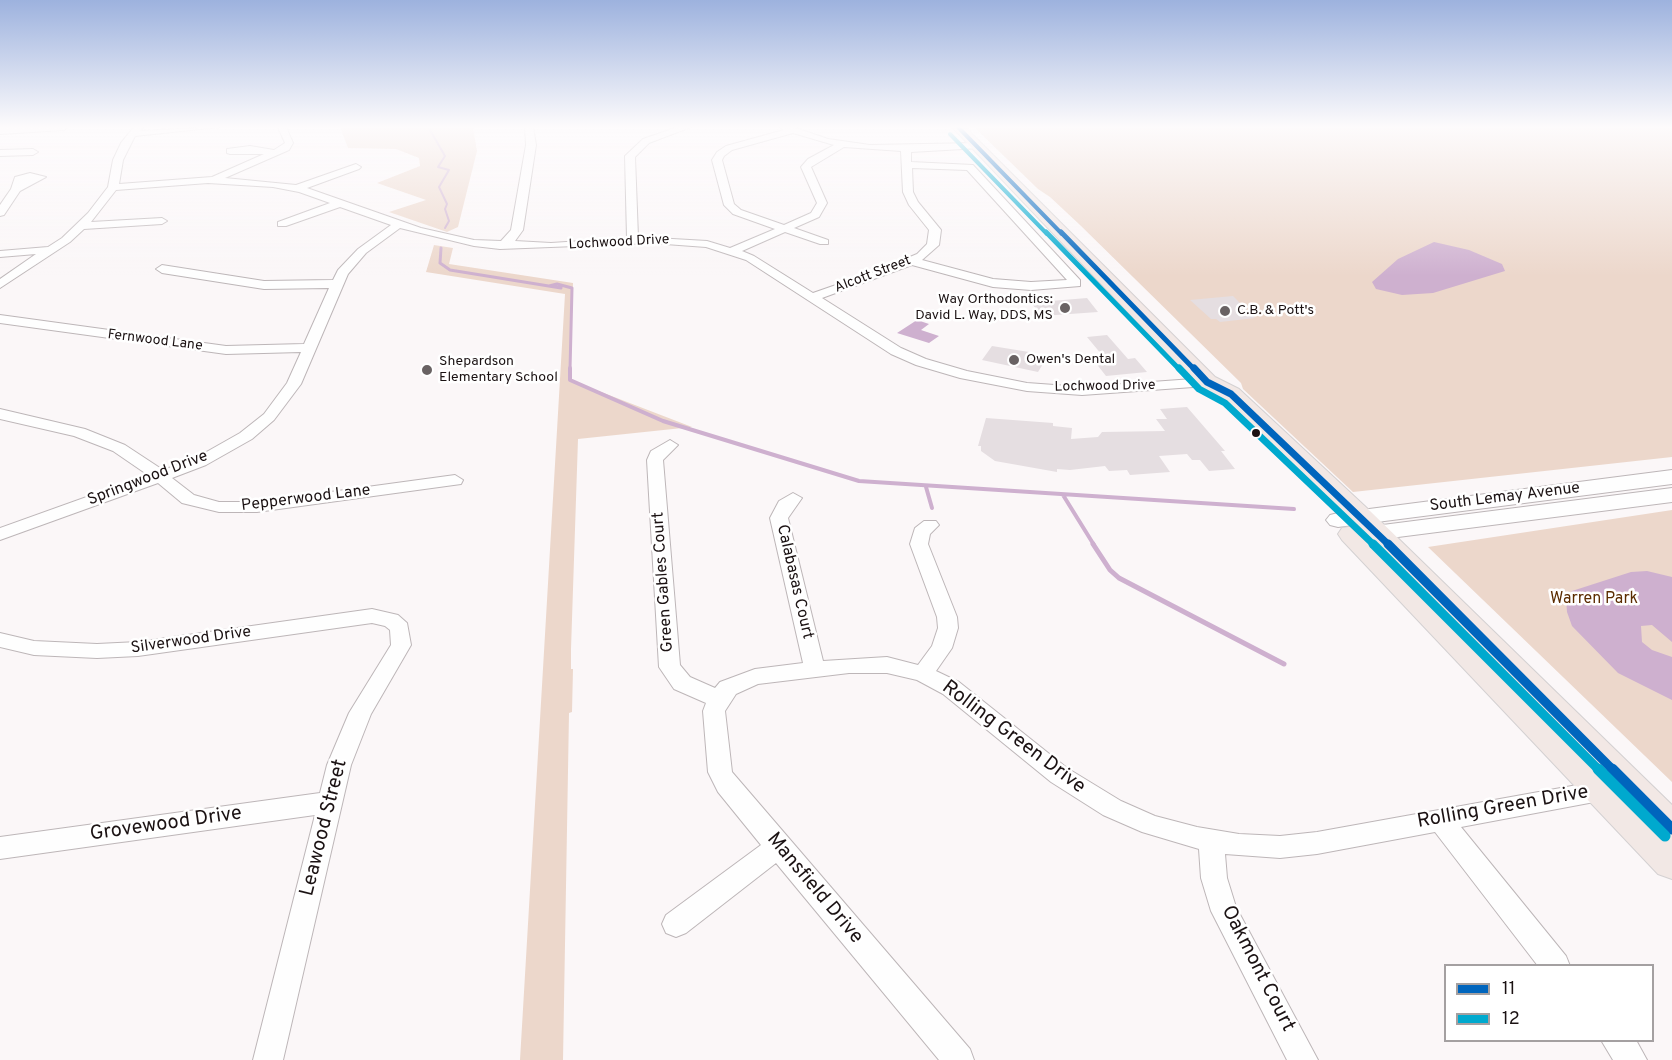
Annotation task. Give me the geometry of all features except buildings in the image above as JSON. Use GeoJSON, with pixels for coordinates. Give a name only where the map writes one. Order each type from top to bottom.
{"type":"FeatureCollection","features":[{"type":"Feature","properties":{"kind":"main road"},"geometry":{"type":"LineString","coordinates":[[1006,176],[1207,382],[1212,396],[1357,526],[1615,788],[1672,862]]}},
{"type":"Feature","properties":{"kind":"main road","name":"South Lemay Avenue"},"geometry":{"type":"LineString","coordinates":[[1357,526],[1672,477]]}},
{"type":"Feature","properties":{"kind":"main road","name":"South Lemay Avenue"},"geometry":{"type":"LineString","coordinates":[[1357,526],[1672,495]]}},
{"type":"Feature","properties":{"kind":"main road"},"geometry":{"type":"LineString","coordinates":[[1615,788],[1672,829]]}},
{"type":"Feature","properties":{"kind":"street"},"geometry":{"type":"LineString","coordinates":[[0,284],[51,250],[81,226],[113,187],[115,176]]}},
{"type":"Feature","properties":{"kind":"street"},"geometry":{"type":"LineString","coordinates":[[216,180],[222,176]]}},
{"type":"Feature","properties":{"kind":"street"},"geometry":{"type":"LineString","coordinates":[[297,188],[329,176]]}},
{"type":"Feature","properties":{"kind":"street"},"geometry":{"type":"LineString","coordinates":[[500,246],[517,230],[526,176]]}},
{"type":"Feature","properties":{"kind":"street"},"geometry":{"type":"LineString","coordinates":[[631,176],[633,241]]}},
{"type":"Feature","properties":{"kind":"street"},"geometry":{"type":"LineString","coordinates":[[722,176],[732,208],[744,215],[824,242]]}},
{"type":"Feature","properties":{"kind":"street"},"geometry":{"type":"LineString","coordinates":[[733,251],[808,219],[819,211],[822,202],[811,176]]}},
{"type":"Feature","properties":{"kind":"street","name":"Alcott Street"},"geometry":{"type":"LineString","coordinates":[[811,298],[867,279],[912,261],[927,252],[936,240],[936,234],[909,197],[908,176]]}},
{"type":"Feature","properties":{"kind":"street"},"geometry":{"type":"LineString","coordinates":[[912,261],[993,283],[1031,286],[1076,283],[979,176]]}},
{"type":"Feature","properties":{"kind":"street","name":"Lochwood Drive"},"geometry":{"type":"LineString","coordinates":[[113,187],[216,180],[297,188],[398,225],[454,240],[500,246],[550,246],[633,241],[694,242],[733,251],[750,258],[896,351],[921,362],[987,380],[1082,390],[1207,382]]}},
{"type":"Feature","properties":{"kind":"street"},"geometry":{"type":"LineString","coordinates":[[0,213],[16,189]]}},
{"type":"Feature","properties":{"kind":"street"},"geometry":{"type":"LineString","coordinates":[[282,224],[340,203]]}},
{"type":"Feature","properties":{"kind":"street"},"geometry":{"type":"LineString","coordinates":[[81,226],[162,221]]}},
{"type":"Feature","properties":{"kind":"street","name":"Springwood Drive"},"geometry":{"type":"LineString","coordinates":[[0,534],[200,462],[225,449],[263,422],[294,384],[311,348],[335,284],[362,250],[398,225]]}},
{"type":"Feature","properties":{"kind":"street"},"geometry":{"type":"LineString","coordinates":[[0,251],[51,250]]}},
{"type":"Feature","properties":{"kind":"street"},"geometry":{"type":"LineString","coordinates":[[162,269],[264,285],[335,284]]}},
{"type":"Feature","properties":{"kind":"street","name":"Fernwood Lane"},"geometry":{"type":"LineString","coordinates":[[0,319],[226,350],[272,351],[311,348]]}},
{"type":"Feature","properties":{"kind":"street","name":"Pepperwood Lane"},"geometry":{"type":"LineString","coordinates":[[0,414],[79,432],[119,448],[161,476],[188,499],[211,506],[241,508],[455,480]]}},
{"type":"Feature","properties":{"kind":"street","name":"Green Gables Court"},"geometry":{"type":"LineString","coordinates":[[670,445],[657,454],[655,460],[670,667],[682,682],[718,699]]}},
{"type":"Feature","properties":{"kind":"street","name":"Calabasas Court"},"geometry":{"type":"LineString","coordinates":[[793,498],[785,505],[779,518],[815,670]]}},
{"type":"Feature","properties":{"kind":"street"},"geometry":{"type":"LineString","coordinates":[[923,674],[942,648],[948,628],[947,617],[919,544],[921,532],[930,525]]}},
{"type":"Feature","properties":{"kind":"street","name":"Silverwood Drive"},"geometry":{"type":"LineString","coordinates":[[0,640],[34,648],[97,651],[138,649],[372,616],[381,617]]}},
{"type":"Feature","properties":{"kind":"street","name":"Leawood Street"},"geometry":{"type":"LineString","coordinates":[[268,1060],[332,802],[339,765],[349,737],[401,645],[400,628],[381,617]]}},
{"type":"Feature","properties":{"kind":"street","name":"Rolling Green Drive"},"geometry":{"type":"LineString","coordinates":[[718,699],[728,688],[755,677],[870,664],[923,674],[951,688],[1059,775],[1103,803],[1151,825],[1211,841],[1280,847],[1317,843],[1615,788]]}},
{"type":"Feature","properties":{"kind":"street","name":"Mansfield Drive"},"geometry":{"type":"LineString","coordinates":[[718,699],[714,711],[720,772],[726,785],[959,1060]]}},
{"type":"Feature","properties":{"kind":"street","name":"Grovewood Drive"},"geometry":{"type":"LineString","coordinates":[[0,848],[332,802]]}},
{"type":"Feature","properties":{"kind":"street"},"geometry":{"type":"LineString","coordinates":[[1440,820],[1554,964]]}},
{"type":"Feature","properties":{"kind":"street","name":"Oakmont Court"},"geometry":{"type":"LineString","coordinates":[[1211,841],[1214,878],[1224,911],[1304,1060]]}},
{"type":"Feature","properties":{"kind":"street"},"geometry":{"type":"LineString","coordinates":[[676,924],[778,847]]}},
{"type":"Feature","properties":{"kind":"street"},"geometry":{"type":"LineString","coordinates":[[1617,1042],[1632,1060]]}},
{"type":"Feature","properties":{"kind":"green space"},"geometry":{"type":"Polygon","coordinates":[[[394,176],[471,176],[458,227],[447,232],[389,212],[426,200],[377,183],[394,176]]]}},
{"type":"Feature","properties":{"kind":"green space"},"geometry":{"type":"Polygon","coordinates":[[[1025,176],[1672,176],[1672,457],[1353,492],[1243,389],[1241,383],[1080,225],[1025,176]]]}},
{"type":"Feature","properties":{"kind":"green space"},"geometry":{"type":"Polygon","coordinates":[[[434,245],[453,248],[449,264],[573,283],[570,380],[692,427],[578,439],[571,649],[572,712],[569,713],[563,1060],[520,1060],[565,294],[426,272],[434,245]]]}},
{"type":"Feature","properties":{"kind":"green space","name":"Warren Park"},"geometry":{"type":"Polygon","coordinates":[[[1672,510],[1672,782],[1428,547],[1672,510]]]}},
{"type":"Feature","properties":{"kind":"shaded area"},"geometry":{"type":"Polygon","coordinates":[[[1434,242],[1469,250],[1502,264],[1505,271],[1433,293],[1402,295],[1376,289],[1372,282],[1398,259],[1434,242]]]}},
{"type":"Feature","properties":{"kind":"shaded area"},"geometry":{"type":"Polygon","coordinates":[[[917,320],[929,324],[921,330],[939,336],[929,343],[897,333],[917,320]]]}},
{"type":"Feature","properties":{"kind":"shaded area"},"geometry":{"type":"Polygon","coordinates":[[[1647,571],[1672,577],[1672,642],[1652,625],[1641,626],[1642,642],[1652,650],[1672,657],[1672,700],[1618,673],[1572,626],[1567,612],[1566,599],[1572,591],[1631,572],[1647,571]]]}},
{"type":"Feature","properties":{"kind":"waterway"},"geometry":{"type":"LineString","coordinates":[[445,176],[439,187],[447,204],[445,209],[449,221],[445,228]]}},
{"type":"Feature","properties":{"kind":"waterway"},"geometry":{"type":"LineString","coordinates":[[441,248],[440,263],[450,270],[561,288]]}},
{"type":"Feature","properties":{"kind":"waterway"},"geometry":{"type":"LineString","coordinates":[[549,286],[557,284],[572,288],[570,370]]}},
{"type":"Feature","properties":{"kind":"waterway"},"geometry":{"type":"LineString","coordinates":[[570,370],[570,380],[663,421],[859,481],[1294,509]]}},
{"type":"Feature","properties":{"kind":"waterway"},"geometry":{"type":"LineString","coordinates":[[926,487],[932,508]]}},
{"type":"Feature","properties":{"kind":"waterway"},"geometry":{"type":"LineString","coordinates":[[1063,495],[1094,545]]}},
{"type":"Feature","properties":{"kind":"waterway"},"geometry":{"type":"LineString","coordinates":[[1093,544],[1110,570],[1119,578],[1284,664]]}},
{"type":"Feature","properties":{"kind":"transit line","name":"12"},"geometry":{"type":"LineString","coordinates":[[991,176],[1199,389],[1225,403],[1354,525],[1665,836]]}},
{"type":"Feature","properties":{"kind":"transit line","name":"11"},"geometry":{"type":"LineString","coordinates":[[1006,176],[1207,382],[1231,394],[1361,517],[1672,829]]}},
{"type":"Feature","properties":{"kind":"place","name":"Way Orthodontics: David L. Way, DDS, MS"},"geometry":{"type":"Point","coordinates":[1065,308]}},
{"type":"Feature","properties":{"kind":"place","name":"C.B. & Pott's"},"geometry":{"type":"Point","coordinates":[1225,311]}},
{"type":"Feature","properties":{"kind":"place","name":"Owen's Dental"},"geometry":{"type":"Point","coordinates":[1014,360]}},
{"type":"Feature","properties":{"kind":"place","name":"Shepardson Elementary School"},"geometry":{"type":"Point","coordinates":[427,370]}}]}
